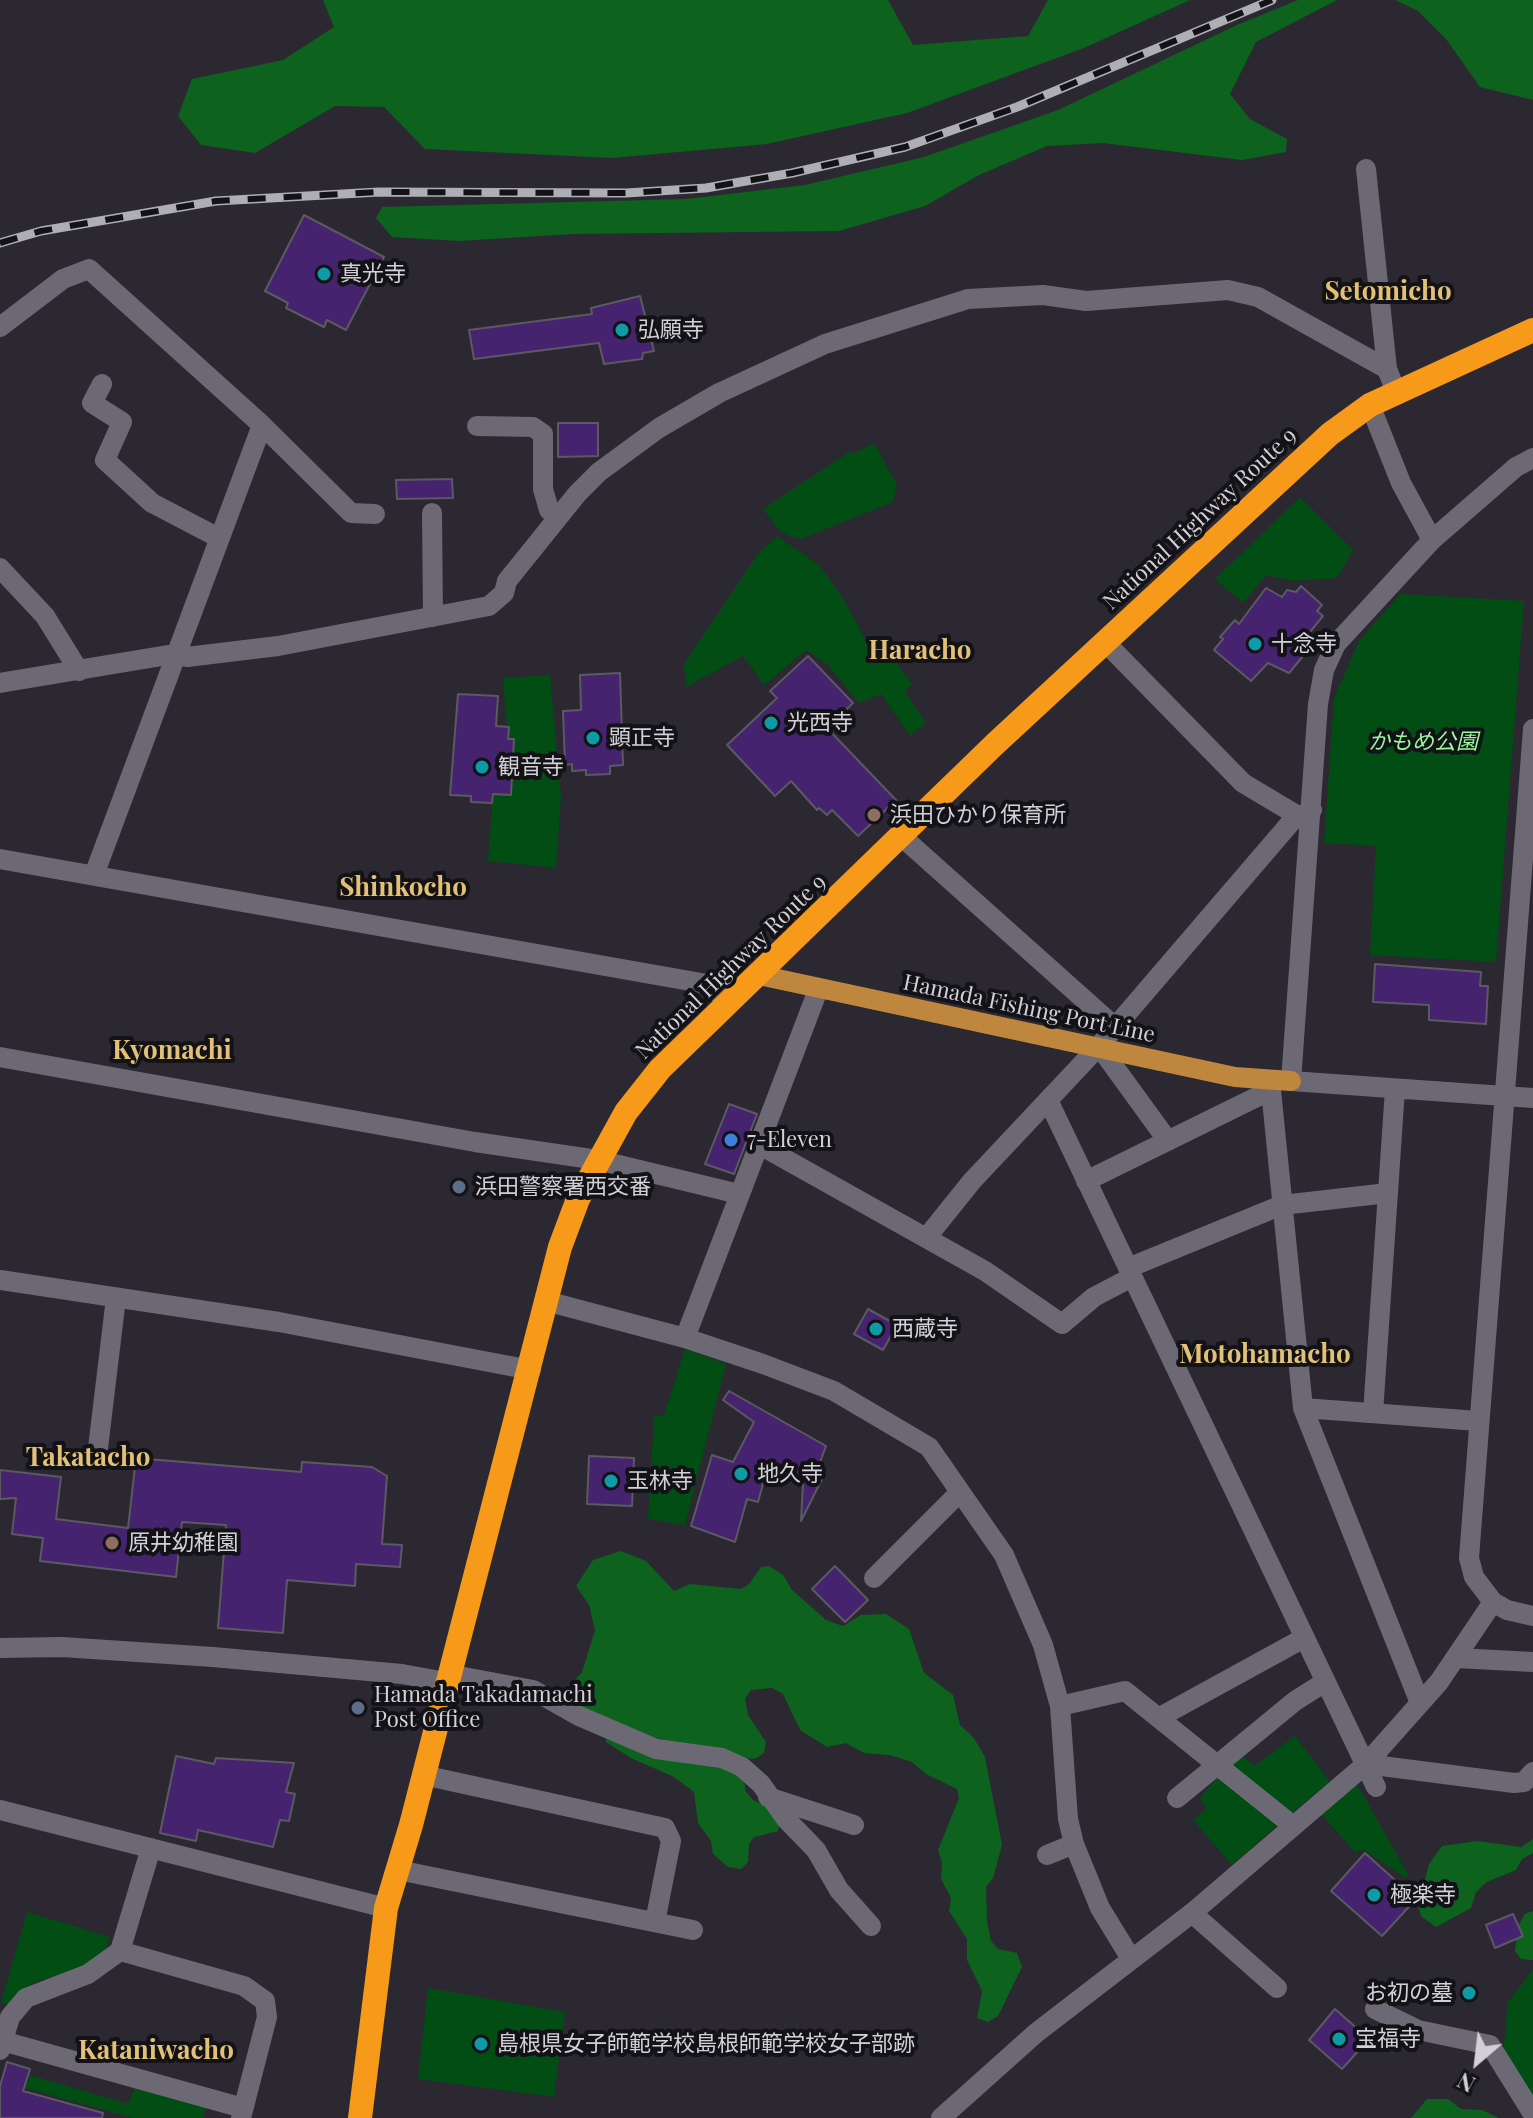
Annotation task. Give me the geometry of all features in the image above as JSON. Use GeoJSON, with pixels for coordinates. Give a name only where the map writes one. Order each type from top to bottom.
{"type":"FeatureCollection","features":[{"type":"Feature","properties":{"kind":"highway","name":"National Highway Route 9"},"geometry":{"type":"LineString","coordinates":[[360,2118],[386,1908],[531,1370],[560,1247],[578,1199],[626,1112],[660,1069],[901,836],[1330,434],[1370,405],[1533,330]]}},
{"type":"Feature","properties":{"kind":"main road","name":"Hamada Fishing Port Line"},"geometry":{"type":"LineString","coordinates":[[759,975],[1270,1085],[1291,1081]]}},
{"type":"Feature","properties":{"kind":"street"},"geometry":{"type":"LineString","coordinates":[[1366,169],[1387,369],[1396,392]]}},
{"type":"Feature","properties":{"kind":"street"},"geometry":{"type":"LineString","coordinates":[[0,327],[63,279],[89,269],[262,425],[351,513],[375,514]]}},
{"type":"Feature","properties":{"kind":"street"},"geometry":{"type":"LineString","coordinates":[[0,683],[174,654],[187,657],[278,646],[342,631],[489,606],[504,593],[507,581],[524,564],[557,517],[599,472],[659,428],[719,393],[825,344],[968,299],[1043,295],[1086,301],[1228,290],[1258,297],[1387,369]]}},
{"type":"Feature","properties":{"kind":"street"},"geometry":{"type":"LineString","coordinates":[[102,384],[92,403],[122,422],[105,460],[152,503],[219,538]]}},
{"type":"Feature","properties":{"kind":"street"},"geometry":{"type":"LineString","coordinates":[[1370,405],[1401,483],[1432,540]]}},
{"type":"Feature","properties":{"kind":"street"},"geometry":{"type":"LineString","coordinates":[[94,875],[262,425]]}},
{"type":"Feature","properties":{"kind":"street"},"geometry":{"type":"LineString","coordinates":[[477,426],[533,427],[543,434],[543,489],[549,510],[557,517]]}},
{"type":"Feature","properties":{"kind":"street"},"geometry":{"type":"LineString","coordinates":[[1533,458],[1516,467],[1432,540],[1336,644],[1324,670],[1306,813],[1291,1081],[1533,1098]]}},
{"type":"Feature","properties":{"kind":"street"},"geometry":{"type":"LineString","coordinates":[[432,513],[433,617]]}},
{"type":"Feature","properties":{"kind":"street"},"geometry":{"type":"LineString","coordinates":[[0,568],[45,616],[79,671]]}},
{"type":"Feature","properties":{"kind":"street"},"geometry":{"type":"LineString","coordinates":[[1105,642],[1243,783],[1306,813]]}},
{"type":"Feature","properties":{"kind":"street"},"geometry":{"type":"LineString","coordinates":[[1533,729],[1469,1558],[1478,1585],[1493,1602],[1507,1610],[1533,1616]]}},
{"type":"Feature","properties":{"kind":"street"},"geometry":{"type":"LineString","coordinates":[[927,1237],[972,1181],[1099,1046],[1292,821],[1306,813]]}},
{"type":"Feature","properties":{"kind":"street"},"geometry":{"type":"LineString","coordinates":[[901,836],[1115,1027]]}},
{"type":"Feature","properties":{"kind":"street"},"geometry":{"type":"LineString","coordinates":[[0,859],[707,984],[730,1002]]}},
{"type":"Feature","properties":{"kind":"street"},"geometry":{"type":"LineString","coordinates":[[685,1338],[818,990]]}},
{"type":"Feature","properties":{"kind":"street"},"geometry":{"type":"LineString","coordinates":[[1099,1046],[1168,1141]]}},
{"type":"Feature","properties":{"kind":"street"},"geometry":{"type":"LineString","coordinates":[[0,1057],[475,1142],[598,1160],[739,1194]]}},
{"type":"Feature","properties":{"kind":"street"},"geometry":{"type":"LineString","coordinates":[[1086,1181],[1168,1141],[1270,1085],[1303,1408],[1420,1703]]}},
{"type":"Feature","properties":{"kind":"street"},"geometry":{"type":"LineString","coordinates":[[1373,1413],[1395,1089]]}},
{"type":"Feature","properties":{"kind":"street"},"geometry":{"type":"LineString","coordinates":[[1048,1100],[1376,1787]]}},
{"type":"Feature","properties":{"kind":"street"},"geometry":{"type":"LineString","coordinates":[[760,1145],[985,1271],[1062,1324],[1130,1273],[1282,1205],[1388,1193]]}},
{"type":"Feature","properties":{"kind":"street"},"geometry":{"type":"LineString","coordinates":[[0,1280],[279,1322],[531,1370]]}},
{"type":"Feature","properties":{"kind":"street"},"geometry":{"type":"LineString","coordinates":[[98,1448],[116,1298]]}},
{"type":"Feature","properties":{"kind":"street"},"geometry":{"type":"LineString","coordinates":[[546,1301],[685,1338],[834,1391],[883,1417],[929,1447],[1016,1578],[1043,1645],[1060,1706],[1068,1819],[1074,1844],[1100,1908],[1130,1957]]}},
{"type":"Feature","properties":{"kind":"street"},"geometry":{"type":"LineString","coordinates":[[1303,1408],[1478,1421]]}},
{"type":"Feature","properties":{"kind":"street"},"geometry":{"type":"LineString","coordinates":[[874,1578],[960,1492]]}},
{"type":"Feature","properties":{"kind":"street"},"geometry":{"type":"LineString","coordinates":[[941,2118],[1036,2033],[1130,1957],[1192,1913],[1366,1764],[1456,1658],[1493,1602]]}},
{"type":"Feature","properties":{"kind":"street"},"geometry":{"type":"LineString","coordinates":[[1160,1717],[1304,1638]]}},
{"type":"Feature","properties":{"kind":"street"},"geometry":{"type":"LineString","coordinates":[[0,1648],[62,1647],[213,1657],[447,1678],[533,1690],[579,1716],[656,1749],[722,1758],[742,1767],[761,1784],[768,1797],[816,1850],[839,1890],[871,1926]]}},
{"type":"Feature","properties":{"kind":"street"},"geometry":{"type":"LineString","coordinates":[[1456,1658],[1533,1662]]}},
{"type":"Feature","properties":{"kind":"street"},"geometry":{"type":"LineString","coordinates":[[1177,1798],[1325,1682]]}},
{"type":"Feature","properties":{"kind":"street"},"geometry":{"type":"LineString","coordinates":[[1060,1706],[1125,1691],[1292,1825]]}},
{"type":"Feature","properties":{"kind":"street"},"geometry":{"type":"LineString","coordinates":[[1366,1764],[1514,1783],[1524,1782],[1533,1772]]}},
{"type":"Feature","properties":{"kind":"street"},"geometry":{"type":"LineString","coordinates":[[423,1775],[665,1828],[671,1841],[655,1922]]}},
{"type":"Feature","properties":{"kind":"street"},"geometry":{"type":"LineString","coordinates":[[768,1797],[854,1825]]}},
{"type":"Feature","properties":{"kind":"street"},"geometry":{"type":"LineString","coordinates":[[0,1810],[386,1908]]}},
{"type":"Feature","properties":{"kind":"street"},"geometry":{"type":"LineString","coordinates":[[1047,1855],[1074,1844]]}},
{"type":"Feature","properties":{"kind":"street"},"geometry":{"type":"LineString","coordinates":[[120,1951],[244,1986],[265,2001],[267,2017],[242,2113],[1,2045],[10,2017],[26,1998],[88,1974],[120,1951],[151,1848]]}},
{"type":"Feature","properties":{"kind":"street"},"geometry":{"type":"LineString","coordinates":[[398,1870],[693,1930]]}},
{"type":"Feature","properties":{"kind":"street"},"geometry":{"type":"LineString","coordinates":[[1192,1913],[1277,1988]]}},
{"type":"Feature","properties":{"kind":"street"},"geometry":{"type":"LineString","coordinates":[[1375,2009],[1418,2030],[1490,2045],[1533,2114]]}},
{"type":"Feature","properties":{"kind":"green space"},"geometry":{"type":"Polygon","coordinates":[[[323,0],[888,0],[913,45],[1028,36],[1048,0],[1190,0],[1084,48],[907,113],[767,144],[612,158],[425,149],[384,107],[335,106],[255,153],[201,145],[178,116],[192,79],[283,60],[334,27],[323,0]]]}},
{"type":"Feature","properties":{"kind":"green space"},"geometry":{"type":"Polygon","coordinates":[[[1298,0],[1337,0],[1256,42],[1230,94],[1250,119],[1287,139],[1286,152],[1242,160],[1103,143],[1047,146],[979,175],[925,206],[839,231],[573,234],[459,241],[392,237],[376,218],[382,207],[686,199],[805,185],[924,157],[1058,110],[1237,25],[1298,0]]]}},
{"type":"Feature","properties":{"kind":"green space"},"geometry":{"type":"Polygon","coordinates":[[[1395,0],[1533,0],[1533,100],[1480,87],[1446,39],[1418,11],[1395,0]]]}},
{"type":"Feature","properties":{"kind":"green space"},"geometry":{"type":"Polygon","coordinates":[[[874,443],[897,485],[893,502],[801,539],[788,536],[777,528],[763,509],[851,451],[853,454],[874,443]]]}},
{"type":"Feature","properties":{"kind":"green space"},"geometry":{"type":"Polygon","coordinates":[[[1300,497],[1353,550],[1337,578],[1293,581],[1266,575],[1243,603],[1215,579],[1300,497]]]}},
{"type":"Feature","properties":{"kind":"green space"},"geometry":{"type":"Polygon","coordinates":[[[777,536],[819,565],[843,598],[877,661],[889,653],[912,684],[905,692],[926,723],[910,736],[881,694],[859,703],[827,664],[806,650],[764,685],[743,656],[686,687],[684,664],[758,554],[777,536]]]}},
{"type":"Feature","properties":{"kind":"green space","name":"かもめ公園"},"geometry":{"type":"Polygon","coordinates":[[[1400,594],[1524,601],[1496,962],[1370,955],[1376,846],[1324,843],[1334,698],[1359,641],[1400,594]]]}},
{"type":"Feature","properties":{"kind":"green space"},"geometry":{"type":"Polygon","coordinates":[[[550,675],[561,796],[556,868],[488,861],[493,794],[511,795],[514,740],[508,739],[503,678],[550,675]]]}},
{"type":"Feature","properties":{"kind":"green space"},"geometry":{"type":"Polygon","coordinates":[[[685,1349],[726,1364],[685,1525],[648,1519],[654,1416],[664,1415],[685,1349]]]}},
{"type":"Feature","properties":{"kind":"green space"},"geometry":{"type":"Polygon","coordinates":[[[621,1551],[646,1561],[674,1591],[690,1584],[741,1589],[749,1584],[761,1567],[769,1566],[783,1575],[792,1590],[826,1620],[843,1626],[861,1615],[886,1614],[909,1629],[924,1673],[953,1695],[960,1725],[974,1738],[985,1757],[1002,1845],[993,1878],[986,1887],[987,1921],[991,1941],[998,1949],[1017,1953],[1022,1967],[998,2016],[988,2022],[977,2018],[982,1991],[967,1960],[967,1939],[949,1911],[951,1898],[941,1879],[942,1863],[938,1850],[959,1798],[957,1789],[926,1774],[912,1762],[890,1755],[864,1753],[846,1743],[827,1747],[800,1730],[783,1694],[772,1688],[751,1690],[745,1699],[748,1715],[766,1742],[764,1753],[755,1759],[687,1750],[573,1705],[566,1690],[582,1672],[595,1630],[589,1605],[576,1586],[593,1560],[621,1551]]]}},
{"type":"Feature","properties":{"kind":"green space"},"geometry":{"type":"Polygon","coordinates":[[[1295,1736],[1330,1782],[1288,1816],[1224,1766],[1240,1753],[1254,1766],[1295,1736]]]}},
{"type":"Feature","properties":{"kind":"green space"},"geometry":{"type":"Polygon","coordinates":[[[606,1737],[708,1761],[743,1776],[746,1792],[780,1822],[778,1831],[754,1837],[749,1844],[748,1862],[741,1869],[728,1867],[713,1854],[711,1841],[698,1823],[694,1792],[674,1777],[631,1758],[606,1742],[606,1737]]]}},
{"type":"Feature","properties":{"kind":"green space"},"geometry":{"type":"Polygon","coordinates":[[[1219,1776],[1278,1825],[1232,1865],[1193,1820],[1207,1808],[1200,1798],[1219,1776]]]}},
{"type":"Feature","properties":{"kind":"green space"},"geometry":{"type":"Polygon","coordinates":[[[1356,1782],[1409,1876],[1406,1878],[1364,1850],[1355,1852],[1318,1811],[1356,1782]]]}},
{"type":"Feature","properties":{"kind":"green space"},"geometry":{"type":"Polygon","coordinates":[[[1533,1839],[1533,1853],[1522,1859],[1516,1870],[1487,1882],[1476,1892],[1471,1908],[1436,1927],[1421,1916],[1418,1905],[1429,1864],[1442,1846],[1477,1841],[1521,1847],[1533,1839]]]}},
{"type":"Feature","properties":{"kind":"green space"},"geometry":{"type":"Polygon","coordinates":[[[1533,1911],[1533,1960],[1521,1959],[1515,1951],[1518,1926],[1525,1914],[1533,1911]]]}},
{"type":"Feature","properties":{"kind":"green space"},"geometry":{"type":"Polygon","coordinates":[[[27,1912],[110,1937],[106,1949],[78,1969],[33,1983],[9,2003],[1,2003],[27,1912]]]}},
{"type":"Feature","properties":{"kind":"green space"},"geometry":{"type":"Polygon","coordinates":[[[1533,1969],[1533,2103],[1503,2056],[1508,2002],[1533,1969]]]}},
{"type":"Feature","properties":{"kind":"green space"},"geometry":{"type":"Polygon","coordinates":[[[428,1988],[565,2012],[554,2097],[418,2079],[428,1988]]]}},
{"type":"Feature","properties":{"kind":"green space"},"geometry":{"type":"Polygon","coordinates":[[[30,2075],[128,2104],[135,2088],[206,2107],[203,2118],[132,2118],[25,2088],[30,2075]]]}},
{"type":"Feature","properties":{"kind":"green space"},"geometry":{"type":"Polygon","coordinates":[[[1427,2099],[1448,2099],[1461,2109],[1482,2110],[1499,2118],[1411,2118],[1427,2099]]]}},
{"type":"Feature","properties":{"kind":"building","name":"真光寺"},"geometry":{"type":"Polygon","coordinates":[[[304,215],[384,257],[346,330],[327,320],[324,327],[286,308],[288,303],[265,291],[304,215]]]}},
{"type":"Feature","properties":{"kind":"building"},"geometry":{"type":"Polygon","coordinates":[[[640,296],[654,351],[643,353],[642,359],[604,364],[599,343],[474,359],[469,330],[592,314],[591,308],[640,296]]]}},
{"type":"Feature","properties":{"kind":"building"},"geometry":{"type":"Polygon","coordinates":[[[558,423],[598,423],[598,456],[558,457],[558,423]]]}},
{"type":"Feature","properties":{"kind":"building"},"geometry":{"type":"Polygon","coordinates":[[[452,479],[453,498],[397,499],[396,480],[452,479]]]}},
{"type":"Feature","properties":{"kind":"building"},"geometry":{"type":"Polygon","coordinates":[[[1301,586],[1322,605],[1317,611],[1323,616],[1296,649],[1303,656],[1289,673],[1268,663],[1251,681],[1214,650],[1223,639],[1220,637],[1235,620],[1239,624],[1266,588],[1282,597],[1287,590],[1296,592],[1301,586]]]}},
{"type":"Feature","properties":{"kind":"building"},"geometry":{"type":"Polygon","coordinates":[[[808,656],[853,703],[827,728],[896,800],[858,836],[832,810],[827,815],[819,808],[817,810],[791,781],[775,796],[727,745],[777,698],[770,691],[808,656]]]}},
{"type":"Feature","properties":{"kind":"building","name":"顕正寺"},"geometry":{"type":"Polygon","coordinates":[[[620,673],[623,765],[610,766],[610,774],[586,775],[586,770],[572,771],[572,764],[565,765],[563,711],[581,710],[580,675],[620,673]]]}},
{"type":"Feature","properties":{"kind":"building","name":"観音寺"},"geometry":{"type":"Polygon","coordinates":[[[458,694],[498,696],[496,726],[509,727],[508,739],[514,739],[511,795],[493,794],[492,803],[471,802],[471,796],[450,795],[458,694]]]}},
{"type":"Feature","properties":{"kind":"building"},"geometry":{"type":"Polygon","coordinates":[[[1375,964],[1481,972],[1480,986],[1488,986],[1486,1024],[1429,1020],[1429,1005],[1373,1002],[1375,964]]]}},
{"type":"Feature","properties":{"kind":"building","name":"7-Eleven"},"geometry":{"type":"Polygon","coordinates":[[[729,1104],[757,1114],[734,1174],[705,1164],[729,1104]]]}},
{"type":"Feature","properties":{"kind":"building","name":"西蔵寺"},"geometry":{"type":"Polygon","coordinates":[[[868,1309],[897,1325],[883,1350],[854,1334],[868,1309]]]}},
{"type":"Feature","properties":{"kind":"building","name":"地久寺"},"geometry":{"type":"Polygon","coordinates":[[[729,1391],[826,1446],[816,1473],[823,1477],[801,1521],[803,1484],[778,1470],[771,1483],[764,1480],[758,1502],[747,1499],[735,1542],[691,1526],[712,1455],[733,1462],[754,1422],[723,1400],[729,1391]]]}},
{"type":"Feature","properties":{"kind":"building","name":"玉林寺"},"geometry":{"type":"Polygon","coordinates":[[[589,1456],[634,1458],[632,1506],[587,1504],[589,1456]]]}},
{"type":"Feature","properties":{"kind":"building"},"geometry":{"type":"Polygon","coordinates":[[[136,1458],[301,1472],[302,1462],[372,1467],[387,1476],[382,1544],[402,1545],[400,1567],[356,1564],[355,1586],[287,1580],[283,1633],[218,1628],[226,1525],[182,1522],[176,1577],[40,1561],[43,1538],[12,1534],[16,1498],[0,1499],[0,1470],[61,1477],[56,1519],[128,1528],[136,1458]]]}},
{"type":"Feature","properties":{"kind":"building"},"geometry":{"type":"Polygon","coordinates":[[[835,1566],[868,1600],[845,1622],[812,1589],[835,1566]]]}},
{"type":"Feature","properties":{"kind":"building"},"geometry":{"type":"Polygon","coordinates":[[[176,1756],[214,1764],[216,1758],[294,1763],[286,1792],[295,1794],[289,1821],[280,1820],[273,1847],[198,1830],[196,1841],[160,1833],[176,1756]]]}},
{"type":"Feature","properties":{"kind":"building","name":"極楽寺"},"geometry":{"type":"Polygon","coordinates":[[[1365,1853],[1416,1899],[1382,1936],[1331,1891],[1365,1853]]]}},
{"type":"Feature","properties":{"kind":"building"},"geometry":{"type":"Polygon","coordinates":[[[1513,1914],[1523,1936],[1495,1948],[1486,1925],[1513,1914]]]}},
{"type":"Feature","properties":{"kind":"building","name":"宝福寺"},"geometry":{"type":"Polygon","coordinates":[[[1335,2009],[1369,2039],[1342,2069],[1309,2040],[1335,2009]]]}},
{"type":"Feature","properties":{"kind":"building"},"geometry":{"type":"Polygon","coordinates":[[[7,2062],[30,2069],[23,2091],[103,2113],[102,2118],[0,2118],[0,2086],[7,2062]]]}},
{"type":"Feature","properties":{"kind":"railway"},"geometry":{"type":"LineString","coordinates":[[0,243],[41,231],[216,201],[379,192],[626,193],[706,188],[792,173],[905,147],[1017,107],[1272,0]]}},
{"type":"Feature","properties":{"kind":"place","name":"真光寺"},"geometry":{"type":"Point","coordinates":[324,274]}},
{"type":"Feature","properties":{"kind":"place","name":"弘願寺"},"geometry":{"type":"Point","coordinates":[622,330]}},
{"type":"Feature","properties":{"kind":"place","name":"十念寺"},"geometry":{"type":"Point","coordinates":[1255,644]}},
{"type":"Feature","properties":{"kind":"place","name":"光西寺"},"geometry":{"type":"Point","coordinates":[771,723]}},
{"type":"Feature","properties":{"kind":"place","name":"顕正寺"},"geometry":{"type":"Point","coordinates":[593,738]}},
{"type":"Feature","properties":{"kind":"place","name":"観音寺"},"geometry":{"type":"Point","coordinates":[482,767]}},
{"type":"Feature","properties":{"kind":"place","name":"浜田ひかり保育所"},"geometry":{"type":"Point","coordinates":[874,815]}},
{"type":"Feature","properties":{"kind":"place","name":"7-Eleven"},"geometry":{"type":"Point","coordinates":[731,1140]}},
{"type":"Feature","properties":{"kind":"place","name":"浜田警察署西交番"},"geometry":{"type":"Point","coordinates":[459,1187]}},
{"type":"Feature","properties":{"kind":"place","name":"西蔵寺"},"geometry":{"type":"Point","coordinates":[876,1329]}},
{"type":"Feature","properties":{"kind":"place","name":"地久寺"},"geometry":{"type":"Point","coordinates":[741,1474]}},
{"type":"Feature","properties":{"kind":"place","name":"玉林寺"},"geometry":{"type":"Point","coordinates":[611,1481]}},
{"type":"Feature","properties":{"kind":"place","name":"原井幼稚園"},"geometry":{"type":"Point","coordinates":[112,1543]}},
{"type":"Feature","properties":{"kind":"place","name":"Hamada Takadamachi Post Office"},"geometry":{"type":"Point","coordinates":[358,1708]}},
{"type":"Feature","properties":{"kind":"place","name":"極楽寺"},"geometry":{"type":"Point","coordinates":[1374,1895]}},
{"type":"Feature","properties":{"kind":"place","name":"お初の墓"},"geometry":{"type":"Point","coordinates":[1469,1993]}},
{"type":"Feature","properties":{"kind":"place","name":"宝福寺"},"geometry":{"type":"Point","coordinates":[1339,2039]}},
{"type":"Feature","properties":{"kind":"place","name":"島根県女子師範学校島根師範学校女子部跡"},"geometry":{"type":"Point","coordinates":[481,2044]}},
{"type":"Feature","properties":{"kind":"district","name":"Setomicho"},"geometry":{"type":"Point","coordinates":[1388,292]}},
{"type":"Feature","properties":{"kind":"district","name":"Haracho"},"geometry":{"type":"Point","coordinates":[920,651]}},
{"type":"Feature","properties":{"kind":"district","name":"Shinkocho"},"geometry":{"type":"Point","coordinates":[403,888]}},
{"type":"Feature","properties":{"kind":"district","name":"Kyomachi"},"geometry":{"type":"Point","coordinates":[172,1051]}},
{"type":"Feature","properties":{"kind":"district","name":"Motohamacho"},"geometry":{"type":"Point","coordinates":[1265,1355]}},
{"type":"Feature","properties":{"kind":"district","name":"Takatacho"},"geometry":{"type":"Point","coordinates":[88,1458]}},
{"type":"Feature","properties":{"kind":"district","name":"Kataniwacho"},"geometry":{"type":"Point","coordinates":[156,2051]}}]}
